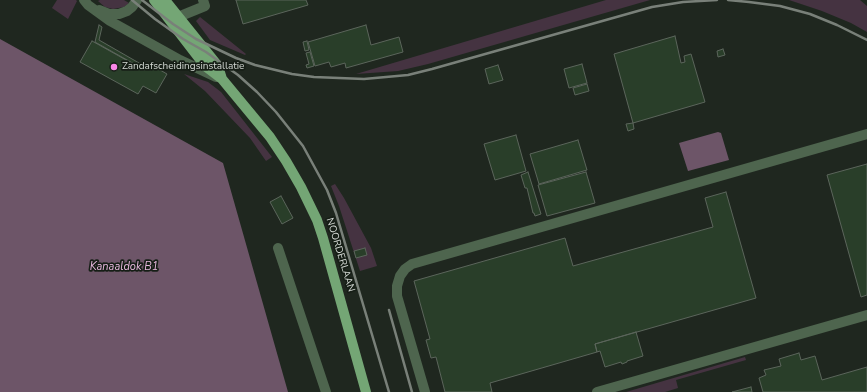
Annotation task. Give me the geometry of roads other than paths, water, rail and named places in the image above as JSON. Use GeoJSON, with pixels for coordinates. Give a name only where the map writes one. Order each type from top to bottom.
{"type":"FeatureCollection","features":[{"type":"Feature","properties":{"kind":"main road"},"geometry":{"type":"LineString","coordinates":[[154,0],[205,66],[222,79]]}},
{"type":"Feature","properties":{"kind":"main road"},"geometry":{"type":"LineString","coordinates":[[165,0],[218,66],[222,79]]}},
{"type":"Feature","properties":{"kind":"main road","name":"NOORDERLAAN"},"geometry":{"type":"LineString","coordinates":[[222,79],[270,138],[286,161],[317,220],[366,392]]}},
{"type":"Feature","properties":{"kind":"street"},"geometry":{"type":"LineString","coordinates":[[86,2],[110,14],[119,14],[127,11],[137,0]]}},
{"type":"Feature","properties":{"kind":"street"},"geometry":{"type":"LineString","coordinates":[[178,17],[205,6],[203,0]]}},
{"type":"Feature","properties":{"kind":"street"},"geometry":{"type":"LineString","coordinates":[[86,2],[110,21],[151,45],[222,79]]}},
{"type":"Feature","properties":{"kind":"street"},"geometry":{"type":"LineString","coordinates":[[425,392],[397,296],[397,286],[400,276],[405,269],[412,264],[867,134]]}},
{"type":"Feature","properties":{"kind":"street"},"geometry":{"type":"LineString","coordinates":[[278,248],[326,392]]}},
{"type":"Feature","properties":{"kind":"street"},"geometry":{"type":"LineString","coordinates":[[597,392],[867,315]]}},
{"type":"Feature","properties":{"kind":"water","name":"Kanaaldok B1"},"geometry":{"type":"Polygon","coordinates":[[[0,39],[223,163],[288,392],[0,392],[0,39]]]}},
{"type":"Feature","properties":{"kind":"water"},"geometry":{"type":"Polygon","coordinates":[[[718,132],[721,133],[729,160],[688,171],[679,143],[718,132]]]}},
{"type":"Feature","properties":{"kind":"railway"},"geometry":{"type":"LineString","coordinates":[[132,0],[183,39],[206,52],[238,75],[276,112],[303,146],[327,190],[336,213],[389,392]]}},
{"type":"Feature","properties":{"kind":"railway"},"geometry":{"type":"LineString","coordinates":[[142,0],[173,24],[196,39],[236,58],[255,65],[292,74],[314,77],[364,79],[408,75],[652,7],[683,2],[717,0]]}},
{"type":"Feature","properties":{"kind":"railway"},"geometry":{"type":"LineString","coordinates":[[728,0],[780,6],[810,14],[867,40]]}},
{"type":"Feature","properties":{"kind":"railway"},"geometry":{"type":"LineString","coordinates":[[389,310],[412,392]]}},
{"type":"Feature","properties":{"kind":"place","name":"Zandafscheidingsinstallatie"},"geometry":{"type":"Point","coordinates":[114,67]}}]}
